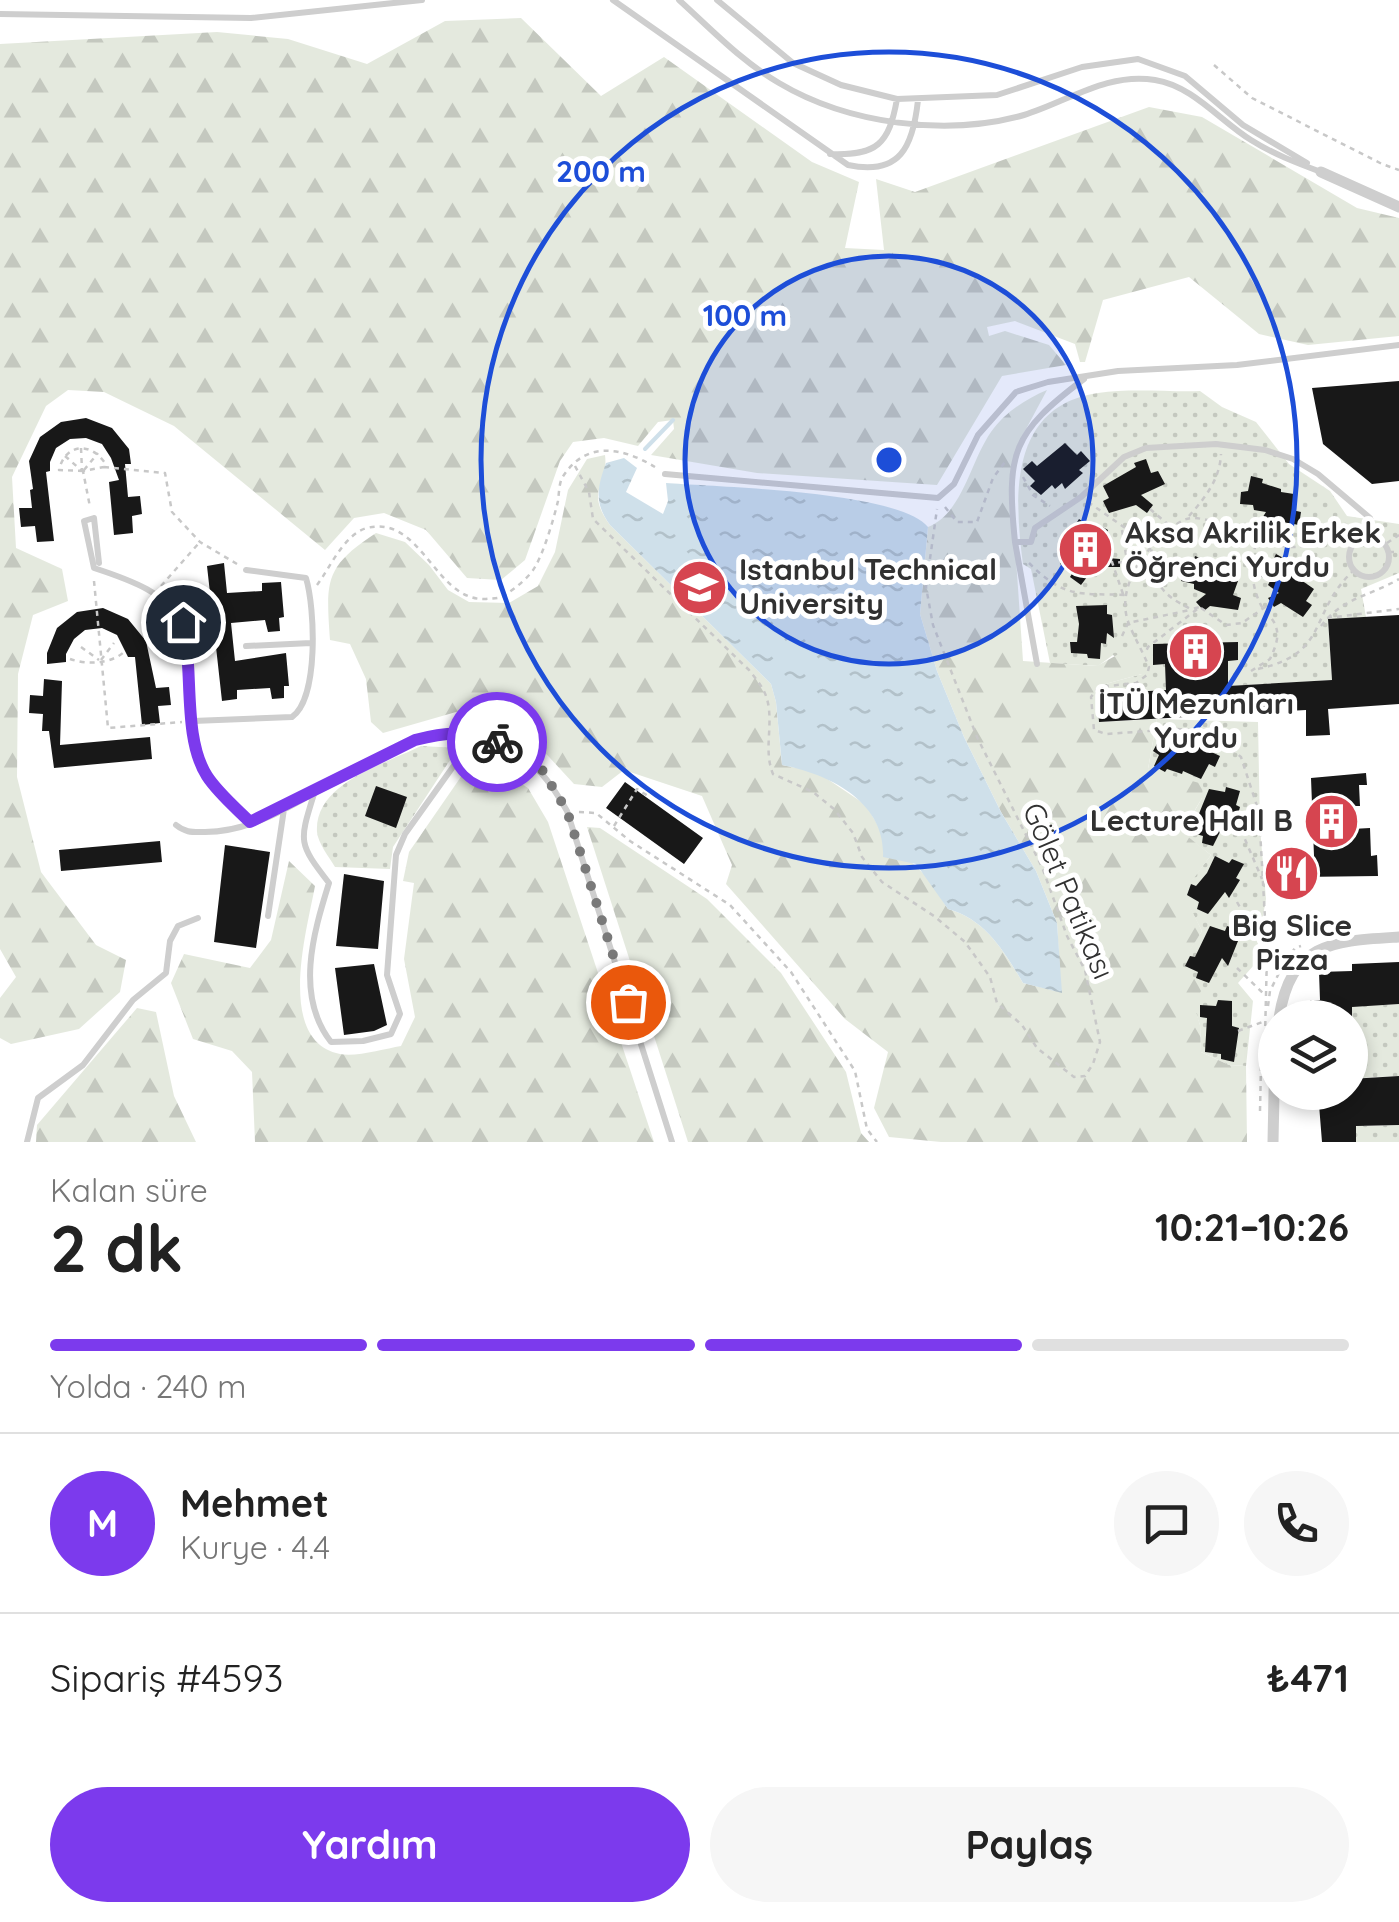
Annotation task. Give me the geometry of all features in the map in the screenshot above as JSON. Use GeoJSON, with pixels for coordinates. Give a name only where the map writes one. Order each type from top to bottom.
{"type":"FeatureCollection","features":[{"type":"Feature","properties":{"kind":"street"},"geometry":{"type":"LineString","coordinates":[[1321,172],[1399,207]]}},
{"type":"Feature","properties":{"kind":"street"},"geometry":{"type":"LineString","coordinates":[[1282,1000],[1296,969],[1326,945],[1399,937]]}},
{"type":"Feature","properties":{"kind":"street"},"geometry":{"type":"LineString","coordinates":[[1272,1110],[1273,1142]]}},
{"type":"Feature","properties":{"kind":"lane"},"geometry":{"type":"LineString","coordinates":[[0,14],[251,18],[422,0]]}},
{"type":"Feature","properties":{"kind":"lane"},"geometry":{"type":"LineString","coordinates":[[613,0],[848,164],[868,169],[883,166],[904,150],[915,125],[918,100]]}},
{"type":"Feature","properties":{"kind":"lane"},"geometry":{"type":"LineString","coordinates":[[679,0],[736,52],[781,85],[815,100],[893,122],[915,125],[1001,120],[1106,82],[1155,80],[1179,88],[1252,140],[1292,162],[1321,172]]}},
{"type":"Feature","properties":{"kind":"lane"},"geometry":{"type":"LineString","coordinates":[[717,0],[793,62],[841,85],[897,99],[997,95],[1082,67],[1138,59],[1185,76],[1243,125],[1321,172]]}},
{"type":"Feature","properties":{"kind":"lane"},"geometry":{"type":"LineString","coordinates":[[829,154],[852,156],[872,150],[882,142],[893,122],[897,99]]}},
{"type":"Feature","properties":{"kind":"lane"},"geometry":{"type":"LineString","coordinates":[[665,474],[938,498],[954,484],[978,435],[1016,392],[1048,382],[1118,372],[1237,365],[1399,345]]}},
{"type":"Feature","properties":{"kind":"lane"},"geometry":{"type":"LineString","coordinates":[[1037,664],[1015,542],[1011,500],[1014,461],[1018,444],[1044,409],[1085,378]]}},
{"type":"Feature","properties":{"kind":"lane"},"geometry":{"type":"LineString","coordinates":[[1015,542],[1031,542],[1035,528],[1081,496],[1124,457],[1146,448],[1216,444],[1266,450],[1306,466],[1370,518],[1377,538],[1387,548],[1388,566],[1378,575],[1365,577],[1354,570],[1349,552],[1362,538],[1377,538]]}},
{"type":"Feature","properties":{"kind":"lane"},"geometry":{"type":"LineString","coordinates":[[96,565],[94,518],[84,522],[96,565],[164,599],[183,622],[199,759],[208,778],[250,822]]}},
{"type":"Feature","properties":{"kind":"lane"},"geometry":{"type":"LineString","coordinates":[[193,720],[292,717],[302,710],[308,695],[311,643],[306,578],[246,570]]}},
{"type":"Feature","properties":{"kind":"lane"},"geometry":{"type":"LineString","coordinates":[[246,646],[311,643]]}},
{"type":"Feature","properties":{"kind":"lane"},"geometry":{"type":"LineString","coordinates":[[176,825],[188,832],[215,832],[250,822],[415,740],[442,733],[475,736],[502,745],[541,768],[567,811],[672,1142]]}},
{"type":"Feature","properties":{"kind":"lane"},"geometry":{"type":"LineString","coordinates":[[315,792],[304,826],[304,850],[329,883],[311,945],[313,1005],[319,1028],[331,1042],[391,1034],[400,1014],[387,975],[396,855],[406,834],[475,736]]}},
{"type":"Feature","properties":{"kind":"lane"},"geometry":{"type":"LineString","coordinates":[[268,916],[284,808]]}},
{"type":"Feature","properties":{"kind":"lane"},"geometry":{"type":"LineString","coordinates":[[26,1142],[38,1098],[83,1064],[133,1000],[166,973],[170,941],[178,926],[198,918]]}},
{"type":"Feature","properties":{"kind":"path"},"geometry":{"type":"LineString","coordinates":[[1214,65],[1252,98],[1399,170]]}},
{"type":"Feature","properties":{"kind":"path"},"geometry":{"type":"LineString","coordinates":[[1216,444],[1222,461],[1205,498],[1151,546],[1127,586],[1128,624],[1149,666],[1146,675],[1136,683],[1099,687],[1092,697],[1094,730],[1106,734],[1178,729],[1211,732],[1240,757],[1260,812],[1267,1000]]}},
{"type":"Feature","properties":{"kind":"path"},"geometry":{"type":"LineString","coordinates":[[81,448],[85,496],[94,518]]}},
{"type":"Feature","properties":{"kind":"path"},"geometry":{"type":"LineString","coordinates":[[104,467],[98,454],[81,448],[64,455],[59,470],[104,467],[165,473],[172,512],[200,542],[246,570]]}},
{"type":"Feature","properties":{"kind":"path"},"geometry":{"type":"LineString","coordinates":[[317,586],[352,538],[367,528],[389,529],[418,545],[459,594],[478,599],[503,598],[536,566],[558,503],[562,479],[581,456],[598,449],[629,455],[665,474]]}},
{"type":"Feature","properties":{"kind":"path"},"geometry":{"type":"LineString","coordinates":[[82,471],[98,454]]}},
{"type":"Feature","properties":{"kind":"path"},"geometry":{"type":"LineString","coordinates":[[64,455],[82,471]]}},
{"type":"Feature","properties":{"kind":"path"},"geometry":{"type":"LineString","coordinates":[[938,498],[957,522],[977,522],[993,478],[1010,456],[1033,495],[1048,506],[1064,508]]}},
{"type":"Feature","properties":{"kind":"path","name":"Gölet Patikası"},"geometry":{"type":"LineString","coordinates":[[575,466],[589,492],[593,520],[750,670],[766,694],[771,720],[768,762],[773,774],[801,785],[834,808],[882,882],[965,942],[990,978],[997,1003],[1022,1025],[1037,1048],[1074,1077],[1085,1076],[1094,1064],[1100,1042],[1085,970],[1067,936],[1042,867],[976,737],[932,625],[926,587],[938,498]]}},
{"type":"Feature","properties":{"kind":"path"},"geometry":{"type":"LineString","coordinates":[[1081,496],[1151,546]]}},
{"type":"Feature","properties":{"kind":"path"},"geometry":{"type":"LineString","coordinates":[[1150,509],[1172,528]]}},
{"type":"Feature","properties":{"kind":"path"},"geometry":{"type":"LineString","coordinates":[[1187,518],[1200,518],[1290,547],[1322,542],[1340,528],[1356,528],[1362,538]]}},
{"type":"Feature","properties":{"kind":"path"},"geometry":{"type":"LineString","coordinates":[[1264,527],[1256,539],[1252,575],[1276,627],[1277,640],[1270,660],[1252,671],[1282,664],[1302,652],[1333,610],[1351,598],[1399,579]]}},
{"type":"Feature","properties":{"kind":"path"},"geometry":{"type":"LineString","coordinates":[[1122,528],[1127,563]]}},
{"type":"Feature","properties":{"kind":"path"},"geometry":{"type":"LineString","coordinates":[[1399,535],[1387,548],[1399,552]]}},
{"type":"Feature","properties":{"kind":"path"},"geometry":{"type":"LineString","coordinates":[[154,594],[200,542]]}},
{"type":"Feature","properties":{"kind":"path"},"geometry":{"type":"LineString","coordinates":[[1015,542],[1043,576],[1074,594],[1126,595]]}},
{"type":"Feature","properties":{"kind":"path"},"geometry":{"type":"LineString","coordinates":[[1151,546],[1161,590],[1192,609]]}},
{"type":"Feature","properties":{"kind":"path"},"geometry":{"type":"LineString","coordinates":[[1126,595],[1112,562],[1138,564]]}},
{"type":"Feature","properties":{"kind":"path"},"geometry":{"type":"LineString","coordinates":[[96,565],[100,662],[108,728],[193,720]]}},
{"type":"Feature","properties":{"kind":"path"},"geometry":{"type":"LineString","coordinates":[[1318,629],[1329,597],[1354,570]]}},
{"type":"Feature","properties":{"kind":"path"},"geometry":{"type":"LineString","coordinates":[[1200,606],[1201,611],[1226,625],[1242,622],[1271,603]]}},
{"type":"Feature","properties":{"kind":"path"},"geometry":{"type":"LineString","coordinates":[[1128,624],[1200,606]]}},
{"type":"Feature","properties":{"kind":"path"},"geometry":{"type":"LineString","coordinates":[[1144,655],[1148,647],[1200,606]]}},
{"type":"Feature","properties":{"kind":"path"},"geometry":{"type":"LineString","coordinates":[[1327,618],[1399,609]]}},
{"type":"Feature","properties":{"kind":"path"},"geometry":{"type":"LineString","coordinates":[[1122,636],[1128,624]]}},
{"type":"Feature","properties":{"kind":"path"},"geometry":{"type":"LineString","coordinates":[[100,662],[114,643]]}},
{"type":"Feature","properties":{"kind":"path"},"geometry":{"type":"LineString","coordinates":[[81,647],[100,662]]}},
{"type":"Feature","properties":{"kind":"path"},"geometry":{"type":"LineString","coordinates":[[70,659],[100,662],[116,659],[125,652]]}},
{"type":"Feature","properties":{"kind":"path"},"geometry":{"type":"LineString","coordinates":[[1202,744],[1211,732]]}},
{"type":"Feature","properties":{"kind":"path"},"geometry":{"type":"LineString","coordinates":[[614,827],[637,789],[650,794]]}},
{"type":"Feature","properties":{"kind":"path"},"geometry":{"type":"LineString","coordinates":[[567,811],[596,813],[730,905],[792,972],[855,1071],[867,1129],[877,1142]]}},
{"type":"Feature","properties":{"kind":"path"},"geometry":{"type":"LineString","coordinates":[[1241,830],[1264,885]]}},
{"type":"Feature","properties":{"kind":"path"},"geometry":{"type":"LineString","coordinates":[[1237,902],[1266,954]]}},
{"type":"Feature","properties":{"kind":"path"},"geometry":{"type":"LineString","coordinates":[[1238,968],[1267,997]]}},
{"type":"Feature","properties":{"kind":"path"},"geometry":{"type":"LineString","coordinates":[[1238,1031],[1258,1024]]}},
{"type":"Feature","properties":{"kind":"green space"},"geometry":{"type":"Polygon","coordinates":[[[521,18],[601,96],[664,57],[812,162],[859,182],[845,248],[884,250],[876,179],[915,192],[1149,107],[1202,117],[1357,208],[1399,218],[1399,336],[1308,345],[1259,334],[1189,277],[1103,300],[1085,362],[1080,362],[1075,344],[1015,321],[987,327],[989,336],[1005,331],[1049,345],[1066,365],[1002,376],[937,485],[757,473],[651,455],[674,429],[673,420],[658,422],[638,446],[604,438],[573,442],[560,461],[525,560],[501,580],[467,578],[426,530],[384,513],[354,518],[325,550],[174,426],[104,392],[68,390],[46,406],[12,477],[16,548],[62,569],[68,601],[33,615],[18,674],[17,777],[41,872],[96,945],[126,960],[120,992],[79,1029],[11,1044],[0,1038],[0,998],[16,977],[0,949],[0,44],[217,32],[288,39],[367,64],[445,21],[521,18]]]}},
{"type":"Feature","properties":{"kind":"green space"},"geometry":{"type":"Polygon","coordinates":[[[1047,390],[1018,444],[1014,461],[1014,530],[1023,661],[1097,666],[1135,645],[1143,661],[1142,674],[1098,686],[1099,722],[1157,719],[1148,769],[1203,784],[1202,798],[1182,832],[1211,855],[1183,893],[1202,931],[1180,966],[1192,975],[1201,991],[1194,1005],[1201,1052],[1229,1065],[1246,1066],[1247,1142],[941,1142],[889,1137],[874,1108],[888,1052],[845,1019],[726,884],[732,865],[702,796],[624,770],[602,787],[574,784],[526,732],[463,710],[383,733],[371,722],[366,679],[350,644],[330,640],[328,603],[332,577],[346,556],[376,533],[405,542],[448,590],[469,602],[509,603],[538,586],[555,552],[568,490],[587,459],[605,455],[598,495],[602,513],[771,684],[782,765],[817,772],[866,805],[884,836],[929,879],[948,909],[983,928],[1023,983],[1061,992],[1057,923],[1036,871],[964,737],[937,671],[920,614],[928,527],[940,520],[958,499],[997,425],[1016,407],[1047,390]]]}},
{"type":"Feature","properties":{"kind":"green space"},"geometry":{"type":"Polygon","coordinates":[[[1136,390],[1200,391],[1222,407],[1256,422],[1289,464],[1330,491],[1347,516],[1399,524],[1399,573],[1361,589],[1366,617],[1328,620],[1332,680],[1097,694],[1098,686],[1142,674],[1113,655],[1098,666],[1050,663],[1031,569],[1023,564],[1018,511],[1024,458],[1033,435],[1047,416],[1069,401],[1098,393],[1136,390]]]}},
{"type":"Feature","properties":{"kind":"green space"},"geometry":{"type":"Polygon","coordinates":[[[1157,719],[1258,722],[1266,899],[1254,965],[1238,983],[1253,1001],[1246,1066],[1229,1065],[1201,1052],[1200,1025],[1179,966],[1202,931],[1182,893],[1211,855],[1182,833],[1202,798],[1148,769],[1157,719]]]}},
{"type":"Feature","properties":{"kind":"green space"},"geometry":{"type":"Polygon","coordinates":[[[421,746],[458,748],[393,847],[390,869],[335,867],[317,832],[319,815],[327,800],[354,777],[421,746]]]}},
{"type":"Feature","properties":{"kind":"green space"},"geometry":{"type":"Polygon","coordinates":[[[476,755],[528,788],[548,822],[654,1142],[255,1142],[252,1072],[232,1051],[193,1039],[171,983],[184,954],[250,968],[271,940],[289,861],[315,886],[300,982],[301,1007],[308,1028],[320,1045],[340,1054],[401,1046],[415,1017],[404,959],[414,883],[403,881],[409,852],[476,755]]]}},
{"type":"Feature","properties":{"kind":"green space"},"geometry":{"type":"Polygon","coordinates":[[[587,827],[600,828],[707,899],[781,973],[846,1072],[861,1133],[869,1142],[688,1142],[587,827]]]}},
{"type":"Feature","properties":{"kind":"green space"},"geometry":{"type":"Polygon","coordinates":[[[1399,1004],[1399,1076],[1368,1078],[1368,1005],[1399,1004]]]}},
{"type":"Feature","properties":{"kind":"green space"},"geometry":{"type":"Polygon","coordinates":[[[137,1008],[156,1012],[174,1096],[196,1142],[36,1142],[37,1125],[137,1008]]]}},
{"type":"Feature","properties":{"kind":"green space"},"geometry":{"type":"Polygon","coordinates":[[[1363,1114],[1364,1126],[1399,1125],[1399,1142],[1356,1142],[1356,1127],[1363,1114]]]}},
{"type":"Feature","properties":{"kind":"water"},"geometry":{"type":"Polygon","coordinates":[[[624,458],[637,468],[626,492],[663,514],[668,501],[666,483],[846,498],[911,515],[928,527],[920,614],[937,671],[964,737],[1036,871],[1057,923],[1062,993],[1023,983],[992,938],[973,920],[948,909],[916,864],[883,857],[875,821],[851,794],[818,775],[782,765],[771,684],[610,525],[601,510],[599,488],[606,463],[624,458]]]}},
{"type":"Feature","properties":{"kind":"building"},"geometry":{"type":"Polygon","coordinates":[[[1399,381],[1399,481],[1372,484],[1323,444],[1312,388],[1399,381]]]}},
{"type":"Feature","properties":{"kind":"building"},"geometry":{"type":"Polygon","coordinates":[[[86,418],[112,428],[129,449],[131,464],[125,464],[128,497],[140,496],[142,514],[132,516],[133,533],[114,535],[109,482],[119,480],[111,458],[102,444],[86,438],[70,439],[56,448],[50,471],[46,472],[54,541],[37,542],[35,526],[21,527],[19,508],[32,508],[29,461],[40,437],[61,422],[86,418]]]}},
{"type":"Feature","properties":{"kind":"building"},"geometry":{"type":"Polygon","coordinates":[[[1065,443],[1090,461],[1065,489],[1062,483],[1055,489],[1052,485],[1041,495],[1030,486],[1035,481],[1023,469],[1032,461],[1037,466],[1065,443]]]}},
{"type":"Feature","properties":{"kind":"building"},"geometry":{"type":"Polygon","coordinates":[[[1146,459],[1151,473],[1158,471],[1165,484],[1141,495],[1153,505],[1147,513],[1136,505],[1109,513],[1103,501],[1109,498],[1103,486],[1146,459]]]}},
{"type":"Feature","properties":{"kind":"building"},"geometry":{"type":"Polygon","coordinates":[[[1251,476],[1281,492],[1294,494],[1292,510],[1301,512],[1299,525],[1277,521],[1267,530],[1259,523],[1266,512],[1240,504],[1241,492],[1248,491],[1251,476]]]}},
{"type":"Feature","properties":{"kind":"building","name":"Aksa Akrilik Erkek Öğrenci Yurdu"},"geometry":{"type":"Polygon","coordinates":[[[1079,519],[1093,528],[1097,524],[1108,530],[1095,557],[1120,559],[1120,567],[1098,567],[1081,585],[1070,577],[1073,572],[1060,564],[1079,519]]]}},
{"type":"Feature","properties":{"kind":"building"},"geometry":{"type":"Polygon","coordinates":[[[1276,554],[1289,561],[1287,564],[1303,577],[1301,580],[1314,589],[1306,601],[1312,605],[1303,617],[1281,603],[1274,607],[1268,598],[1279,593],[1268,585],[1270,581],[1257,575],[1265,563],[1270,566],[1276,554]]]}},
{"type":"Feature","properties":{"kind":"building"},"geometry":{"type":"Polygon","coordinates":[[[1195,556],[1238,581],[1233,595],[1241,598],[1238,610],[1210,606],[1204,611],[1196,602],[1206,594],[1194,589],[1194,584],[1181,581],[1184,569],[1191,571],[1195,556]]]}},
{"type":"Feature","properties":{"kind":"building"},"geometry":{"type":"Polygon","coordinates":[[[224,563],[227,593],[262,591],[262,583],[281,582],[284,617],[279,618],[280,631],[268,632],[265,620],[231,623],[235,661],[286,653],[289,686],[284,686],[284,698],[272,699],[270,688],[237,690],[237,699],[222,701],[207,566],[224,563]]]}},
{"type":"Feature","properties":{"kind":"building"},"geometry":{"type":"Polygon","coordinates":[[[1107,605],[1114,638],[1107,633],[1106,644],[1101,643],[1100,659],[1071,653],[1070,642],[1077,642],[1079,624],[1076,606],[1107,605]]]}},
{"type":"Feature","properties":{"kind":"building"},"geometry":{"type":"Polygon","coordinates":[[[103,608],[128,619],[146,641],[156,688],[169,687],[171,705],[158,706],[160,723],[142,725],[135,657],[128,657],[117,635],[102,628],[85,630],[74,639],[66,662],[47,664],[57,628],[77,612],[103,608]]]}},
{"type":"Feature","properties":{"kind":"building"},"geometry":{"type":"Polygon","coordinates":[[[1399,615],[1399,704],[1328,709],[1330,735],[1306,736],[1306,710],[1099,722],[1097,694],[1166,690],[1165,664],[1153,665],[1153,644],[1238,642],[1238,660],[1228,661],[1228,686],[1332,680],[1328,619],[1399,615]]]}},
{"type":"Feature","properties":{"kind":"building"},"geometry":{"type":"Polygon","coordinates":[[[44,679],[62,681],[60,745],[150,737],[152,759],[54,768],[49,731],[42,731],[43,714],[29,713],[30,695],[43,696],[44,679]]]}},
{"type":"Feature","properties":{"kind":"building"},"geometry":{"type":"Polygon","coordinates":[[[1160,738],[1173,745],[1175,742],[1194,749],[1196,745],[1220,756],[1215,767],[1209,764],[1201,779],[1183,771],[1165,772],[1154,766],[1159,755],[1153,751],[1160,738]]]}},
{"type":"Feature","properties":{"kind":"building","name":"Lecture Hall B"},"geometry":{"type":"Polygon","coordinates":[[[1366,773],[1367,785],[1359,785],[1360,806],[1351,806],[1352,829],[1370,828],[1371,856],[1377,855],[1378,876],[1299,877],[1301,889],[1287,891],[1283,859],[1314,856],[1311,778],[1366,773]]]}},
{"type":"Feature","properties":{"kind":"building"},"geometry":{"type":"Polygon","coordinates":[[[625,782],[703,838],[684,864],[606,808],[625,782]]]}},
{"type":"Feature","properties":{"kind":"building"},"geometry":{"type":"Polygon","coordinates":[[[376,786],[407,797],[396,828],[365,816],[376,786]]]}},
{"type":"Feature","properties":{"kind":"building"},"geometry":{"type":"Polygon","coordinates":[[[1226,787],[1240,791],[1234,829],[1226,820],[1213,846],[1202,843],[1203,836],[1189,832],[1193,820],[1196,821],[1209,789],[1225,792],[1226,787]]]}},
{"type":"Feature","properties":{"kind":"building"},"geometry":{"type":"Polygon","coordinates":[[[160,841],[162,862],[61,871],[59,850],[160,841]]]}},
{"type":"Feature","properties":{"kind":"building"},"geometry":{"type":"Polygon","coordinates":[[[225,845],[270,852],[256,948],[214,942],[225,845]]]}},
{"type":"Feature","properties":{"kind":"building"},"geometry":{"type":"Polygon","coordinates":[[[1215,856],[1229,863],[1232,859],[1244,864],[1229,898],[1225,892],[1208,914],[1197,909],[1199,902],[1187,895],[1191,884],[1196,886],[1207,873],[1215,856]]]}},
{"type":"Feature","properties":{"kind":"building"},"geometry":{"type":"Polygon","coordinates":[[[344,874],[384,881],[378,949],[336,946],[344,874]]]}},
{"type":"Feature","properties":{"kind":"building"},"geometry":{"type":"Polygon","coordinates":[[[1210,926],[1242,931],[1228,966],[1222,958],[1209,983],[1196,978],[1198,972],[1185,966],[1190,956],[1195,957],[1210,926]]]}},
{"type":"Feature","properties":{"kind":"building"},"geometry":{"type":"Polygon","coordinates":[[[1399,962],[1399,1004],[1368,1006],[1368,1000],[1320,1000],[1319,972],[1352,971],[1352,964],[1399,962]]]}},
{"type":"Feature","properties":{"kind":"building"},"geometry":{"type":"Polygon","coordinates":[[[374,964],[387,1025],[344,1035],[335,968],[374,964]]]}},
{"type":"Feature","properties":{"kind":"building"},"geometry":{"type":"Polygon","coordinates":[[[1218,1000],[1232,1001],[1232,1026],[1239,1028],[1234,1062],[1221,1059],[1221,1054],[1205,1052],[1207,1018],[1200,1017],[1200,1005],[1216,1006],[1218,1000]]]}},
{"type":"Feature","properties":{"kind":"building"},"geometry":{"type":"Polygon","coordinates":[[[1399,1076],[1399,1125],[1356,1126],[1356,1142],[1322,1142],[1319,1110],[1368,1110],[1368,1078],[1399,1076]]]}},
{"type":"Feature","properties":{"kind":"waterway"},"geometry":{"type":"LineString","coordinates":[[645,449],[673,420]]}},
{"type":"Feature","properties":{"kind":"way so far"},"geometry":{"type":"LineString","coordinates":[[497,742],[541,768],[567,811],[628,1002]]}},
{"type":"Feature","properties":{"kind":"place","name":"Aksa Akrilik Erkek Öğrenci Yurdu"},"geometry":{"type":"Point","coordinates":[1086,550]}},
{"type":"Feature","properties":{"kind":"place","name":"Istanbul Technical University"},"geometry":{"type":"Point","coordinates":[700,587]}},
{"type":"Feature","properties":{"kind":"place","name":"İTÜ Mezunları Yurdu"},"geometry":{"type":"Point","coordinates":[1196,652]}},
{"type":"Feature","properties":{"kind":"place","name":"Lecture Hall B"},"geometry":{"type":"Point","coordinates":[1332,821]}},
{"type":"Feature","properties":{"kind":"place","name":"Big Slice Pizza"},"geometry":{"type":"Point","coordinates":[1292,874]}},
{"type":"Feature","properties":{"kind":"route"},"geometry":{"type":"LineString","coordinates":[[183,622],[199,759],[208,778],[250,822],[415,740],[442,733],[497,742]]}}]}
